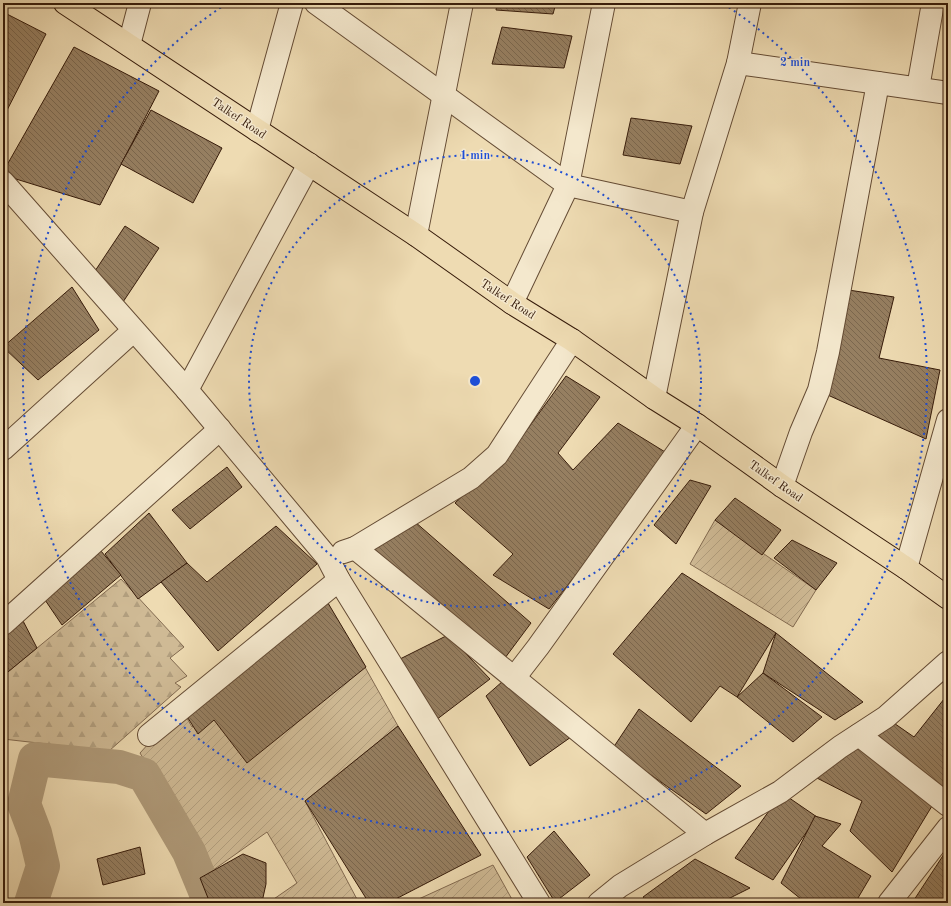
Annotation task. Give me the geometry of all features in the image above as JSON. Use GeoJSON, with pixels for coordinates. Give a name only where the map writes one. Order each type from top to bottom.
{"type":"FeatureCollection","features":[{"type":"Feature","properties":{"kind":"main road","name":"Talkef Road"},"geometry":{"type":"LineString","coordinates":[[65,3],[416,235],[512,303],[572,340],[654,398],[697,425],[782,486],[906,568],[948,598]]}},
{"type":"Feature","properties":{"kind":"street"},"geometry":{"type":"LineString","coordinates":[[129,45],[140,3]]}},
{"type":"Feature","properties":{"kind":"street"},"geometry":{"type":"LineString","coordinates":[[257,130],[292,3]]}},
{"type":"Feature","properties":{"kind":"street"},"geometry":{"type":"LineString","coordinates":[[316,3],[568,185],[692,212]]}},
{"type":"Feature","properties":{"kind":"street"},"geometry":{"type":"LineString","coordinates":[[416,235],[462,3]]}},
{"type":"Feature","properties":{"kind":"street"},"geometry":{"type":"LineString","coordinates":[[512,303],[568,185],[604,3]]}},
{"type":"Feature","properties":{"kind":"street"},"geometry":{"type":"LineString","coordinates":[[654,398],[692,212],[738,63],[750,3]]}},
{"type":"Feature","properties":{"kind":"street"},"geometry":{"type":"LineString","coordinates":[[918,88],[933,3]]}},
{"type":"Feature","properties":{"kind":"street"},"geometry":{"type":"LineString","coordinates":[[738,63],[948,92]]}},
{"type":"Feature","properties":{"kind":"street"},"geometry":{"type":"LineString","coordinates":[[782,486],[818,390],[829,344],[878,83]]}},
{"type":"Feature","properties":{"kind":"street"},"geometry":{"type":"LineString","coordinates":[[187,390],[309,164]]}},
{"type":"Feature","properties":{"kind":"street"},"geometry":{"type":"LineString","coordinates":[[3,182],[187,390],[327,557],[539,903]]}},
{"type":"Feature","properties":{"kind":"street"},"geometry":{"type":"LineString","coordinates":[[6,441],[134,331]]}},
{"type":"Feature","properties":{"kind":"street"},"geometry":{"type":"LineString","coordinates":[[327,557],[355,548],[471,478],[497,455],[572,340]]}},
{"type":"Feature","properties":{"kind":"street"},"geometry":{"type":"LineString","coordinates":[[906,568],[948,420]]}},
{"type":"Feature","properties":{"kind":"street"},"geometry":{"type":"LineString","coordinates":[[514,678],[538,647],[697,425]]}},
{"type":"Feature","properties":{"kind":"street"},"geometry":{"type":"LineString","coordinates":[[3,624],[220,429]]}},
{"type":"Feature","properties":{"kind":"street"},"geometry":{"type":"LineString","coordinates":[[355,548],[705,834]]}},
{"type":"Feature","properties":{"kind":"street"},"geometry":{"type":"LineString","coordinates":[[149,734],[340,580]]}},
{"type":"Feature","properties":{"kind":"street"},"geometry":{"type":"LineString","coordinates":[[599,903],[620,886],[705,834],[780,792],[840,748],[886,717],[948,662]]}},
{"type":"Feature","properties":{"kind":"street"},"geometry":{"type":"LineString","coordinates":[[859,735],[948,805]]}},
{"type":"Feature","properties":{"kind":"street"},"geometry":{"type":"LineString","coordinates":[[889,903],[948,828]]}},
{"type":"Feature","properties":{"kind":"green space"},"geometry":{"type":"Polygon","coordinates":[[[715,520],[816,590],[793,627],[690,564],[715,520]]]}},
{"type":"Feature","properties":{"kind":"green space"},"geometry":{"type":"Polygon","coordinates":[[[121,579],[184,647],[170,658],[187,676],[175,683],[181,687],[109,751],[3,739],[3,676],[121,579]]]}},
{"type":"Feature","properties":{"kind":"green space"},"geometry":{"type":"Polygon","coordinates":[[[361,660],[398,726],[305,801],[359,903],[268,903],[297,883],[267,832],[209,873],[140,753],[181,708],[192,727],[209,713],[361,660]]]}},
{"type":"Feature","properties":{"kind":"green space"},"geometry":{"type":"Polygon","coordinates":[[[493,865],[514,903],[410,903],[493,865]]]}},
{"type":"Feature","properties":{"kind":"building"},"geometry":{"type":"Polygon","coordinates":[[[497,3],[556,3],[553,14],[496,10],[497,3]]]}},
{"type":"Feature","properties":{"kind":"building"},"geometry":{"type":"Polygon","coordinates":[[[3,12],[46,34],[3,118],[3,12]]]}},
{"type":"Feature","properties":{"kind":"building"},"geometry":{"type":"Polygon","coordinates":[[[502,27],[572,36],[564,68],[492,64],[502,27]]]}},
{"type":"Feature","properties":{"kind":"building"},"geometry":{"type":"Polygon","coordinates":[[[74,47],[159,91],[100,205],[3,175],[3,172],[74,47]]]}},
{"type":"Feature","properties":{"kind":"building"},"geometry":{"type":"Polygon","coordinates":[[[151,110],[222,148],[193,203],[121,164],[151,110]]]}},
{"type":"Feature","properties":{"kind":"building"},"geometry":{"type":"Polygon","coordinates":[[[631,118],[692,126],[680,164],[623,155],[631,118]]]}},
{"type":"Feature","properties":{"kind":"building"},"geometry":{"type":"Polygon","coordinates":[[[125,226],[159,248],[119,308],[91,277],[125,226]]]}},
{"type":"Feature","properties":{"kind":"building"},"geometry":{"type":"Polygon","coordinates":[[[72,287],[99,330],[38,380],[3,347],[72,287]]]}},
{"type":"Feature","properties":{"kind":"building"},"geometry":{"type":"Polygon","coordinates":[[[842,289],[894,297],[879,358],[940,370],[926,439],[821,392],[842,289]]]}},
{"type":"Feature","properties":{"kind":"building"},"geometry":{"type":"Polygon","coordinates":[[[566,376],[600,397],[558,453],[573,470],[618,423],[670,455],[549,609],[493,575],[513,554],[455,503],[513,449],[566,376]]]}},
{"type":"Feature","properties":{"kind":"building"},"geometry":{"type":"Polygon","coordinates":[[[227,467],[242,487],[190,529],[172,510],[227,467]]]}},
{"type":"Feature","properties":{"kind":"building"},"geometry":{"type":"Polygon","coordinates":[[[690,480],[711,486],[676,544],[654,525],[690,480]]]}},
{"type":"Feature","properties":{"kind":"building"},"geometry":{"type":"Polygon","coordinates":[[[735,498],[781,530],[762,555],[715,520],[735,498]]]}},
{"type":"Feature","properties":{"kind":"building"},"geometry":{"type":"Polygon","coordinates":[[[149,513],[187,563],[138,599],[105,554],[149,513]]]}},
{"type":"Feature","properties":{"kind":"building"},"geometry":{"type":"Polygon","coordinates":[[[414,521],[531,623],[502,662],[365,550],[414,521]]]}},
{"type":"Feature","properties":{"kind":"building"},"geometry":{"type":"Polygon","coordinates":[[[276,526],[317,564],[218,651],[161,582],[187,563],[207,582],[276,526]]]}},
{"type":"Feature","properties":{"kind":"building"},"geometry":{"type":"Polygon","coordinates":[[[792,540],[837,563],[816,590],[774,558],[792,540]]]}},
{"type":"Feature","properties":{"kind":"building"},"geometry":{"type":"Polygon","coordinates":[[[96,545],[121,575],[62,625],[41,594],[96,545]]]}},
{"type":"Feature","properties":{"kind":"building"},"geometry":{"type":"Polygon","coordinates":[[[682,573],[776,633],[737,697],[720,686],[691,722],[613,654],[682,573]]]}},
{"type":"Feature","properties":{"kind":"building"},"geometry":{"type":"Polygon","coordinates":[[[325,598],[366,667],[247,763],[214,720],[198,734],[186,715],[325,598]]]}},
{"type":"Feature","properties":{"kind":"building"},"geometry":{"type":"Polygon","coordinates":[[[20,615],[37,648],[3,676],[3,629],[20,615]]]}},
{"type":"Feature","properties":{"kind":"building"},"geometry":{"type":"Polygon","coordinates":[[[776,633],[863,702],[835,720],[763,673],[776,633]]]}},
{"type":"Feature","properties":{"kind":"building"},"geometry":{"type":"Polygon","coordinates":[[[448,635],[490,679],[436,720],[398,660],[448,635]]]}},
{"type":"Feature","properties":{"kind":"building"},"geometry":{"type":"Polygon","coordinates":[[[763,673],[822,717],[793,742],[737,697],[763,673]]]}},
{"type":"Feature","properties":{"kind":"building"},"geometry":{"type":"Polygon","coordinates":[[[503,681],[571,737],[530,766],[486,696],[503,681]]]}},
{"type":"Feature","properties":{"kind":"building"},"geometry":{"type":"Polygon","coordinates":[[[948,694],[948,794],[869,738],[888,719],[914,737],[948,694]]]}},
{"type":"Feature","properties":{"kind":"building"},"geometry":{"type":"Polygon","coordinates":[[[639,709],[741,786],[706,814],[613,748],[639,709]]]}},
{"type":"Feature","properties":{"kind":"building"},"geometry":{"type":"Polygon","coordinates":[[[398,726],[481,855],[388,903],[369,903],[305,801],[398,726]]]}},
{"type":"Feature","properties":{"kind":"building"},"geometry":{"type":"Polygon","coordinates":[[[864,743],[932,806],[892,872],[850,831],[862,801],[815,777],[864,743]]]}},
{"type":"Feature","properties":{"kind":"building"},"geometry":{"type":"Polygon","coordinates":[[[782,793],[817,817],[773,880],[735,858],[782,793]]]}},
{"type":"Feature","properties":{"kind":"building"},"geometry":{"type":"Polygon","coordinates":[[[815,816],[841,824],[822,846],[871,876],[855,903],[806,903],[781,883],[815,816]]]}},
{"type":"Feature","properties":{"kind":"building"},"geometry":{"type":"Polygon","coordinates":[[[554,831],[590,875],[555,902],[527,857],[554,831]]]}},
{"type":"Feature","properties":{"kind":"building"},"geometry":{"type":"Polygon","coordinates":[[[140,847],[145,874],[103,885],[97,859],[140,847]]]}},
{"type":"Feature","properties":{"kind":"building"},"geometry":{"type":"Polygon","coordinates":[[[948,848],[948,903],[912,903],[948,848]]]}},
{"type":"Feature","properties":{"kind":"building"},"geometry":{"type":"Polygon","coordinates":[[[243,854],[266,863],[266,884],[262,902],[210,903],[200,878],[243,854]]]}},
{"type":"Feature","properties":{"kind":"building"},"geometry":{"type":"Polygon","coordinates":[[[695,859],[750,888],[720,903],[648,903],[643,897],[695,859]]]}},
{"type":"Feature","properties":{"kind":"building"},"geometry":{"type":"Polygon","coordinates":[[[159,899],[161,903],[145,903],[159,899]]]}},
{"type":"Feature","properties":{"kind":"waterway"},"geometry":{"type":"LineString","coordinates":[[31,903],[43,866],[35,833],[24,804],[35,759],[119,767],[144,775],[189,852],[210,903]]}}]}
